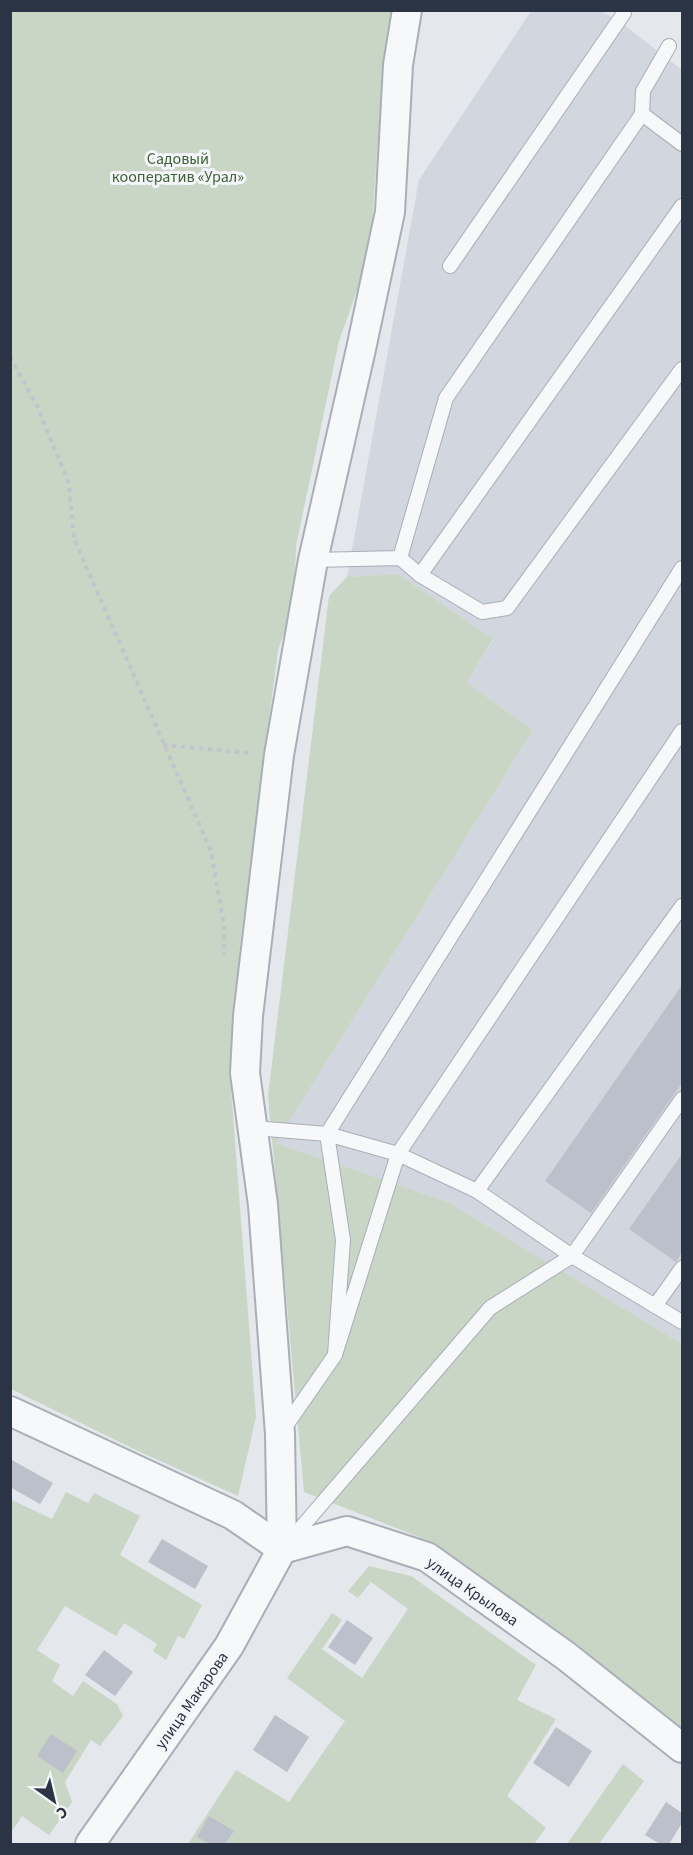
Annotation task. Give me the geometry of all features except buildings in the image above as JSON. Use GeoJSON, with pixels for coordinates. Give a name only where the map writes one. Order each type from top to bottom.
{"type":"FeatureCollection","features":[{"type":"Feature","properties":{"kind":"street"},"geometry":{"type":"LineString","coordinates":[[282,1549],[280,1434],[263,1205],[245,1073],[248,1016],[279,755],[313,560],[390,212],[398,65],[407,10]]}},
{"type":"Feature","properties":{"kind":"street"},"geometry":{"type":"LineString","coordinates":[[10,1411],[233,1515],[282,1549]]}},
{"type":"Feature","properties":{"kind":"street","name":"улица Крылова"},"geometry":{"type":"LineString","coordinates":[[282,1549],[347,1531],[427,1557],[566,1656],[682,1748]]}},
{"type":"Feature","properties":{"kind":"street","name":"улица Макарова"},"geometry":{"type":"LineString","coordinates":[[90,1845],[229,1646],[282,1549]]}},
{"type":"Feature","properties":{"kind":"lane"},"geometry":{"type":"LineString","coordinates":[[450,266],[624,13]]}},
{"type":"Feature","properties":{"kind":"lane"},"geometry":{"type":"LineString","coordinates":[[400,558],[446,398],[642,114],[642,91],[669,46]]}},
{"type":"Feature","properties":{"kind":"lane"},"geometry":{"type":"LineString","coordinates":[[642,114],[682,144]]}},
{"type":"Feature","properties":{"kind":"lane"},"geometry":{"type":"LineString","coordinates":[[420,575],[682,206]]}},
{"type":"Feature","properties":{"kind":"lane"},"geometry":{"type":"LineString","coordinates":[[313,560],[400,558],[420,575],[482,612],[507,608],[682,369]]}},
{"type":"Feature","properties":{"kind":"lane"},"geometry":{"type":"LineString","coordinates":[[335,1355],[343,1240],[327,1134],[682,568]]}},
{"type":"Feature","properties":{"kind":"lane"},"geometry":{"type":"LineString","coordinates":[[280,1434],[335,1355],[398,1154],[682,731]]}},
{"type":"Feature","properties":{"kind":"lane"},"geometry":{"type":"LineString","coordinates":[[477,1191],[682,906]]}},
{"type":"Feature","properties":{"kind":"lane"},"geometry":{"type":"LineString","coordinates":[[282,1549],[490,1308],[572,1256],[682,1100]]}},
{"type":"Feature","properties":{"kind":"lane"},"geometry":{"type":"LineString","coordinates":[[253,1128],[327,1134],[398,1154],[477,1191],[572,1256],[682,1322]]}},
{"type":"Feature","properties":{"kind":"lane"},"geometry":{"type":"LineString","coordinates":[[655,1306],[682,1268]]}},
{"type":"Feature","properties":{"kind":"path"},"geometry":{"type":"LineString","coordinates":[[10,357],[37,406],[69,484],[74,539],[211,851],[224,926],[224,960]]}},
{"type":"Feature","properties":{"kind":"path"},"geometry":{"type":"LineString","coordinates":[[163,745],[279,755]]}},
{"type":"Feature","properties":{"kind":"shaded area"},"geometry":{"type":"Polygon","coordinates":[[[531,11],[600,11],[619,21],[682,70],[682,1344],[448,1202],[276,1143],[533,730],[467,683],[493,640],[398,574],[347,577],[419,180],[531,11]]]}},
{"type":"Feature","properties":{"kind":"green space","name":"Садовый кооператив «Урал»"},"geometry":{"type":"Polygon","coordinates":[[[10,11],[392,11],[381,95],[370,254],[339,341],[296,546],[294,606],[278,650],[240,945],[231,1089],[256,1417],[238,1496],[138,1451],[11,1389],[10,11]]]}},
{"type":"Feature","properties":{"kind":"green space"},"geometry":{"type":"Polygon","coordinates":[[[398,574],[493,639],[467,683],[533,730],[276,1143],[448,1202],[682,1344],[682,1731],[578,1645],[432,1542],[304,1492],[268,1096],[329,596],[347,577],[398,574]]]}},
{"type":"Feature","properties":{"kind":"green space"},"geometry":{"type":"Polygon","coordinates":[[[66,1492],[88,1503],[94,1493],[140,1516],[120,1555],[202,1605],[184,1639],[178,1636],[166,1660],[153,1651],[157,1644],[124,1623],[116,1636],[65,1606],[37,1650],[60,1665],[52,1681],[73,1696],[83,1681],[117,1704],[123,1716],[100,1746],[91,1740],[65,1782],[72,1802],[49,1835],[22,1816],[11,1831],[10,1499],[52,1519],[66,1492]]]}},
{"type":"Feature","properties":{"kind":"green space"},"geometry":{"type":"Polygon","coordinates":[[[369,1566],[411,1576],[536,1665],[517,1700],[556,1719],[507,1796],[546,1828],[534,1844],[188,1844],[236,1770],[289,1802],[345,1721],[287,1678],[332,1613],[342,1620],[322,1649],[362,1678],[408,1609],[371,1582],[358,1598],[348,1591],[369,1566]]]}},
{"type":"Feature","properties":{"kind":"green space"},"geometry":{"type":"Polygon","coordinates":[[[623,1764],[644,1781],[599,1844],[567,1844],[623,1764]]]}}]}
